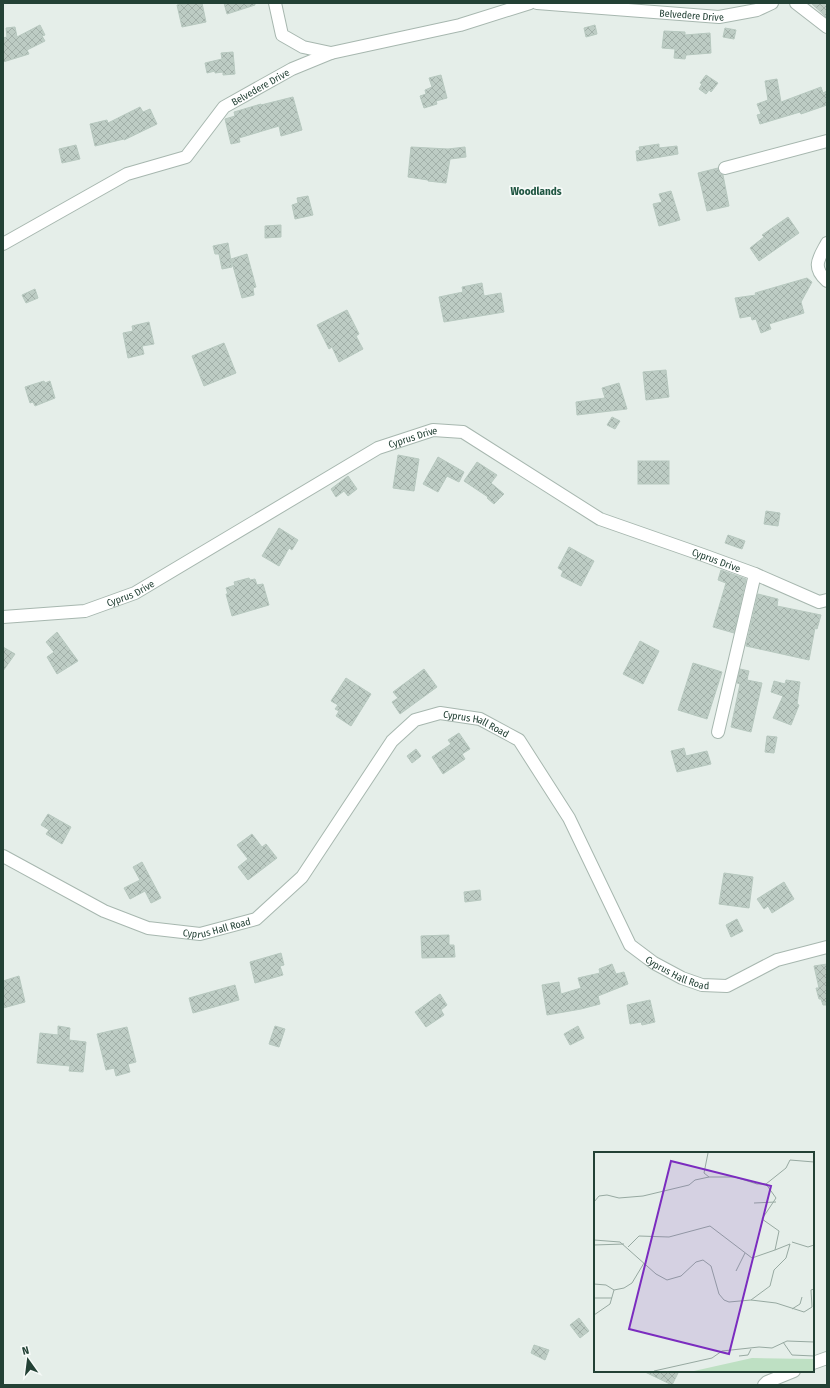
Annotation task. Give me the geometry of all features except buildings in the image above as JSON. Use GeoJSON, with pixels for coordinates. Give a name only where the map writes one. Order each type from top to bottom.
{"type":"FeatureCollection","features":[{"type":"Feature","properties":{"kind":"street"},"geometry":{"type":"LineString","coordinates":[[275,3],[282,35],[303,47],[331,53]]}},
{"type":"Feature","properties":{"kind":"street","name":"Belvedere Drive"},"geometry":{"type":"LineString","coordinates":[[3,244],[127,174],[186,157],[224,107],[292,69],[331,53],[460,25],[530,3]]}},
{"type":"Feature","properties":{"kind":"street","name":"Belvedere Drive"},"geometry":{"type":"LineString","coordinates":[[537,3],[719,17],[756,10],[772,3]]}},
{"type":"Feature","properties":{"kind":"street"},"geometry":{"type":"LineString","coordinates":[[796,3],[827,27]]}},
{"type":"Feature","properties":{"kind":"street"},"geometry":{"type":"LineString","coordinates":[[725,168],[827,141]]}},
{"type":"Feature","properties":{"kind":"street"},"geometry":{"type":"LineString","coordinates":[[827,243],[818,261],[817,268],[821,276],[827,281]]}},
{"type":"Feature","properties":{"kind":"street","name":"Cyprus Drive"},"geometry":{"type":"LineString","coordinates":[[3,617],[86,611],[135,593],[378,448],[433,430],[463,432],[600,519],[755,574],[819,602],[827,600]]}},
{"type":"Feature","properties":{"kind":"street"},"geometry":{"type":"LineString","coordinates":[[718,732],[755,574]]}},
{"type":"Feature","properties":{"kind":"street","name":"Cyprus Hall Road"},"geometry":{"type":"LineString","coordinates":[[3,856],[104,911],[148,928],[200,934],[256,918],[302,877],[392,741],[415,720],[440,713],[480,719],[519,740],[569,818],[630,944],[654,963],[682,978],[702,985],[727,986],[777,960],[827,947]]}},
{"type":"Feature","properties":{"kind":"street"},"geometry":{"type":"LineString","coordinates":[[814,1363],[827,1358]]}},
{"type":"Feature","properties":{"kind":"street"},"geometry":{"type":"LineString","coordinates":[[764,1385],[767,1382],[792,1372]]}},
{"type":"Feature","properties":{"kind":"district","name":"Woodlands"},"geometry":{"type":"Point","coordinates":[536,191]}}]}
